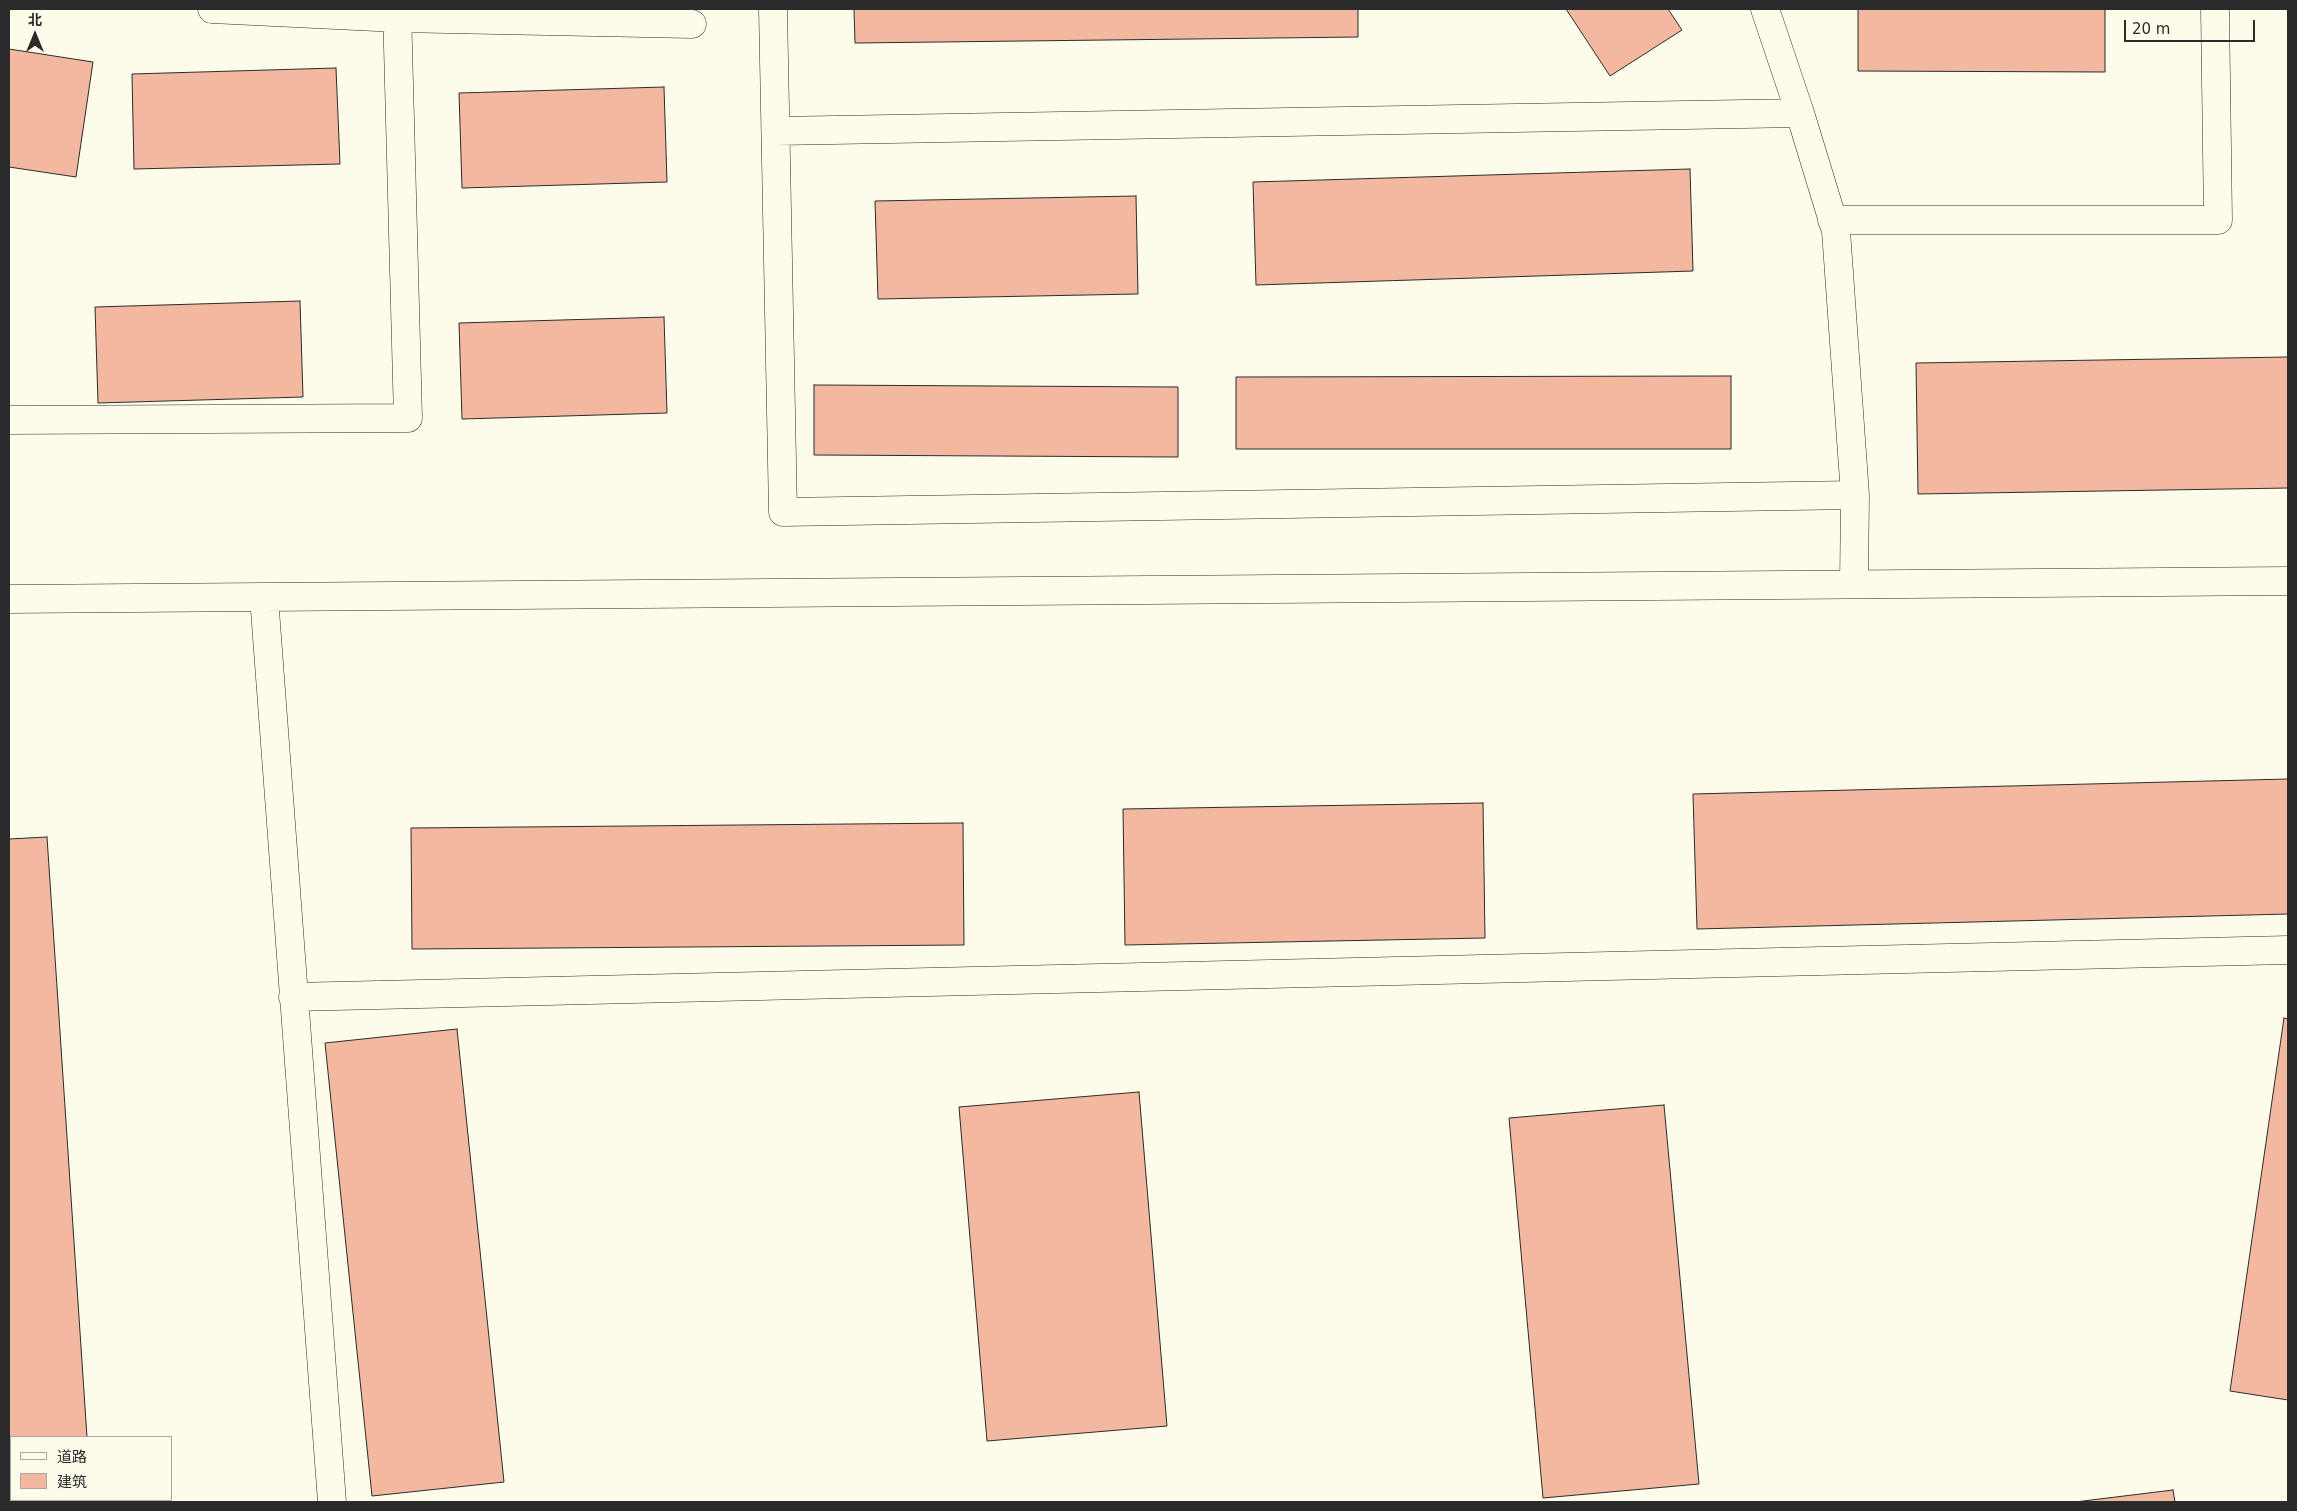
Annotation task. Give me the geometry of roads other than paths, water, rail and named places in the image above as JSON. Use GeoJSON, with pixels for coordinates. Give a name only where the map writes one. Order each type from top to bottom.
{"type":"FeatureCollection","features":[{"type":"Feature","properties":{"kind":"street"},"geometry":{"type":"LineString","coordinates":[[212,9],[692,24]]}},
{"type":"Feature","properties":{"kind":"street"},"geometry":{"type":"LineString","coordinates":[[773,9],[783,512],[1855,495]]}},
{"type":"Feature","properties":{"kind":"street"},"geometry":{"type":"LineString","coordinates":[[1766,9],[1836,231],[1855,495],[1854,584]]}},
{"type":"Feature","properties":{"kind":"street"},"geometry":{"type":"LineString","coordinates":[[1832,220],[2218,220],[2215,9]]}},
{"type":"Feature","properties":{"kind":"street"},"geometry":{"type":"LineString","coordinates":[[9,420],[408,418],[398,14]]}},
{"type":"Feature","properties":{"kind":"street"},"geometry":{"type":"LineString","coordinates":[[776,131],[1800,113]]}},
{"type":"Feature","properties":{"kind":"street"},"geometry":{"type":"LineString","coordinates":[[9,599],[2288,582]]}},
{"type":"Feature","properties":{"kind":"street"},"geometry":{"type":"LineString","coordinates":[[264,597],[332,1502]]}},
{"type":"Feature","properties":{"kind":"street"},"geometry":{"type":"LineString","coordinates":[[293,997],[2288,950]]}}]}
